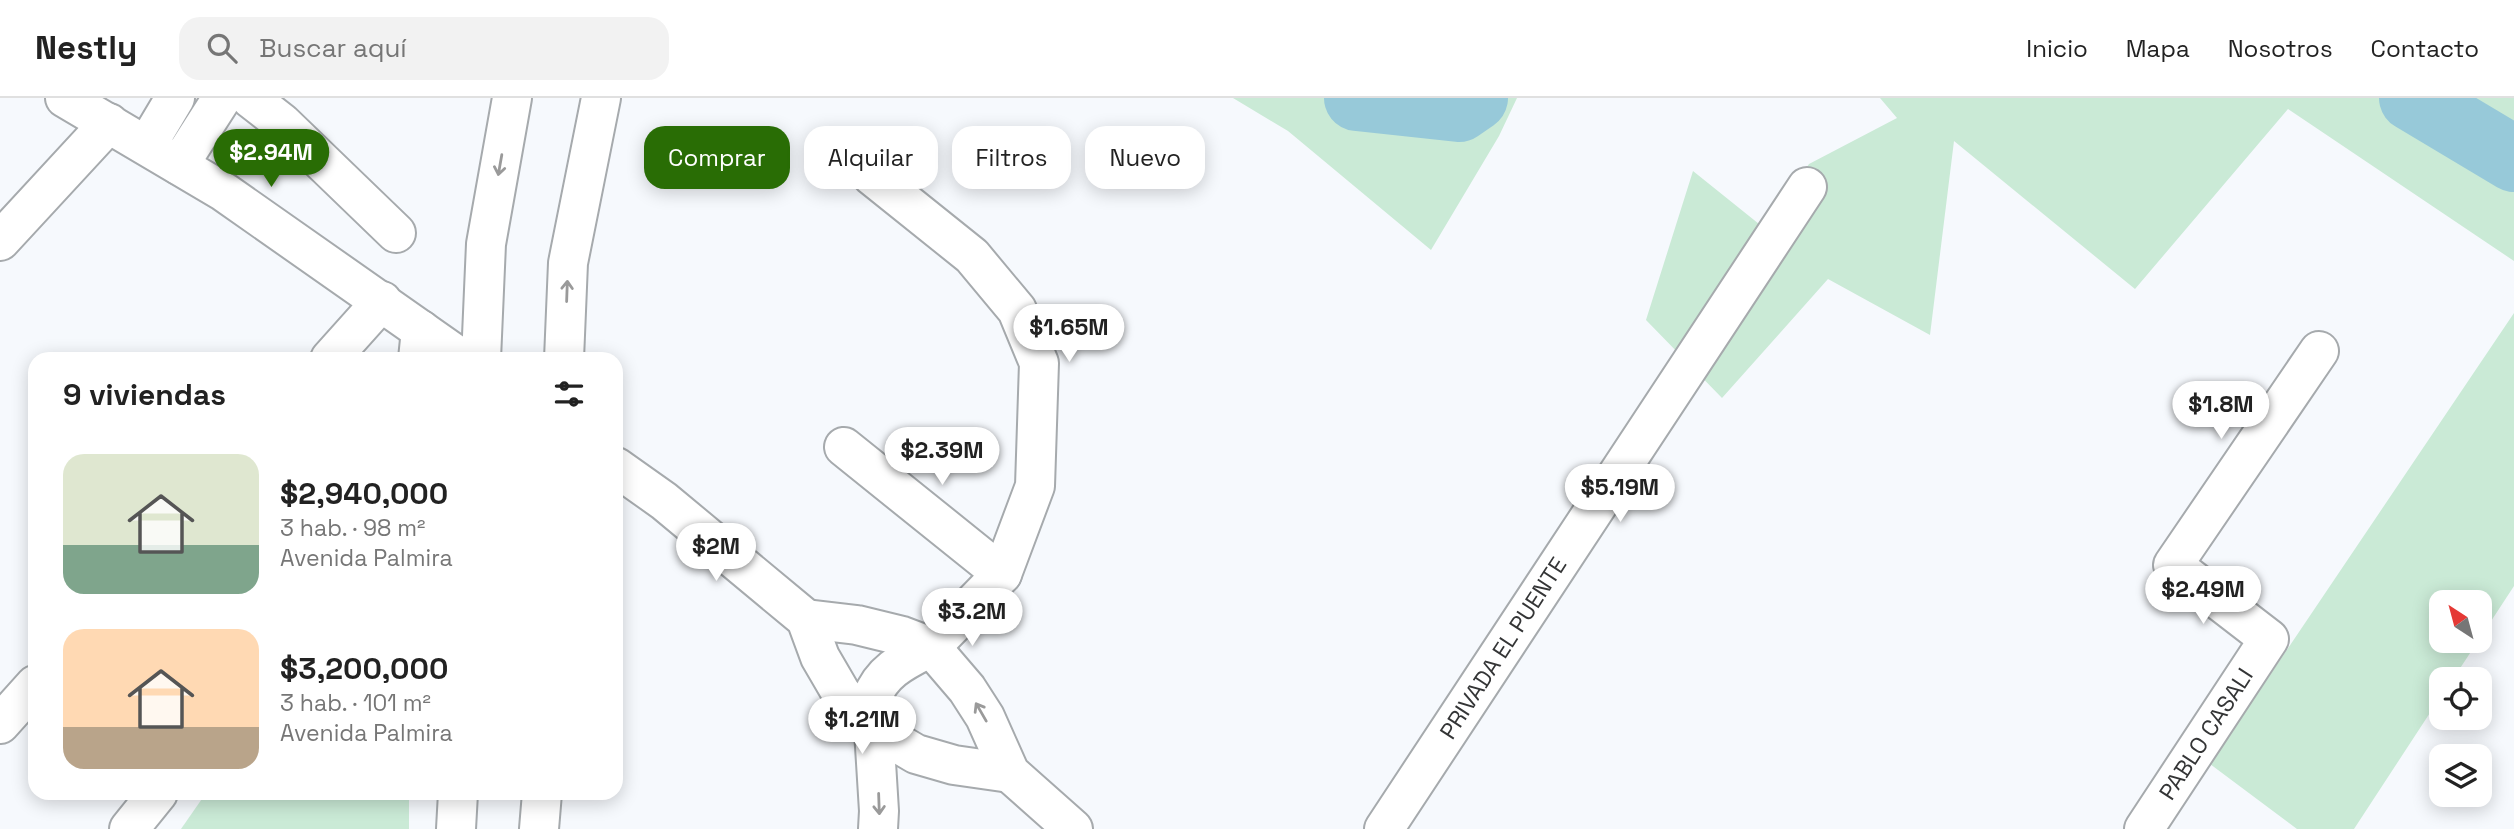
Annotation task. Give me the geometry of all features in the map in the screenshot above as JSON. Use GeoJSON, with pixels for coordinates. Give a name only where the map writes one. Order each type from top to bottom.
{"type":"FeatureCollection","features":[{"type":"Feature","properties":{"kind":"main road"},"geometry":{"type":"LineString","coordinates":[[65,98],[224,192],[382,301],[435,347]]}},
{"type":"Feature","properties":{"kind":"main road"},"geometry":{"type":"LineString","coordinates":[[147,145],[175,98]]}},
{"type":"Feature","properties":{"kind":"main road"},"geometry":{"type":"LineString","coordinates":[[179,165],[222,98]]}},
{"type":"Feature","properties":{"kind":"main road"},"geometry":{"type":"LineString","coordinates":[[250,98],[282,123],[396,233]]}},
{"type":"Feature","properties":{"kind":"main road"},"geometry":{"type":"LineString","coordinates":[[481,352],[486,244],[512,98]]}},
{"type":"Feature","properties":{"kind":"main road"},"geometry":{"type":"LineString","coordinates":[[564,352],[568,262],[601,98]]}},
{"type":"Feature","properties":{"kind":"main road"},"geometry":{"type":"LineString","coordinates":[[0,241],[109,122]]}},
{"type":"Feature","properties":{"kind":"main road","name":"PRIVADA EL PUENTE"},"geometry":{"type":"LineString","coordinates":[[1384,829],[1807,187]]}},
{"type":"Feature","properties":{"kind":"main road"},"geometry":{"type":"LineString","coordinates":[[878,829],[872,698],[877,683],[888,671],[931,647],[1002,574],[1035,486],[1039,363],[1017,310],[972,256],[888,189]]}},
{"type":"Feature","properties":{"kind":"main road"},"geometry":{"type":"LineString","coordinates":[[336,352],[382,301]]}},
{"type":"Feature","properties":{"kind":"main road","name":"PABLO CASALI"},"geometry":{"type":"LineString","coordinates":[[2144,829],[2269,639],[2173,565],[2319,351]]}},
{"type":"Feature","properties":{"kind":"main road"},"geometry":{"type":"LineString","coordinates":[[844,447],[1002,574]]}},
{"type":"Feature","properties":{"kind":"main road"},"geometry":{"type":"LineString","coordinates":[[623,472],[664,501],[806,619],[820,657],[841,693],[875,730],[916,754],[954,765],[1010,773]]}},
{"type":"Feature","properties":{"kind":"main road"},"geometry":{"type":"LineString","coordinates":[[806,619],[857,625],[902,636],[931,647],[967,689],[985,717],[1010,773],[1073,829]]}},
{"type":"Feature","properties":{"kind":"main road"},"geometry":{"type":"LineString","coordinates":[[0,724],[28,693]]}},
{"type":"Feature","properties":{"kind":"main road"},"geometry":{"type":"LineString","coordinates":[[129,829],[152,800]]}},
{"type":"Feature","properties":{"kind":"main road"},"geometry":{"type":"LineString","coordinates":[[456,829],[458,800]]}},
{"type":"Feature","properties":{"kind":"main road"},"geometry":{"type":"LineString","coordinates":[[539,829],[541,800]]}},
{"type":"Feature","properties":{"kind":"green space"},"geometry":{"type":"Polygon","coordinates":[[[1233,98],[1517,98],[1499,136],[1431,250],[1288,131],[1233,98]]]}},
{"type":"Feature","properties":{"kind":"green space"},"geometry":{"type":"Polygon","coordinates":[[[1880,98],[2514,98],[2514,261],[2288,109],[2135,289],[1954,141],[1930,335],[1828,279],[1722,398],[1646,320],[1693,171],[1764,228],[1809,164],[1897,118],[1880,98]]]}},
{"type":"Feature","properties":{"kind":"green space"},"geometry":{"type":"Polygon","coordinates":[[[2514,313],[2514,586],[2492,620],[2492,590],[2429,590],[2429,653],[2470,653],[2461,667],[2429,667],[2429,714],[2354,829],[2297,829],[2210,764],[2514,313]]]}},
{"type":"Feature","properties":{"kind":"green space"},"geometry":{"type":"Polygon","coordinates":[[[201,800],[409,800],[409,829],[181,829],[201,800]]]}},
{"type":"Feature","properties":{"kind":"waterway"},"geometry":{"type":"LineString","coordinates":[[1357,98],[1459,109],[1475,98]]}},
{"type":"Feature","properties":{"kind":"waterway"},"geometry":{"type":"LineString","coordinates":[[2412,98],[2514,159]]}}]}
